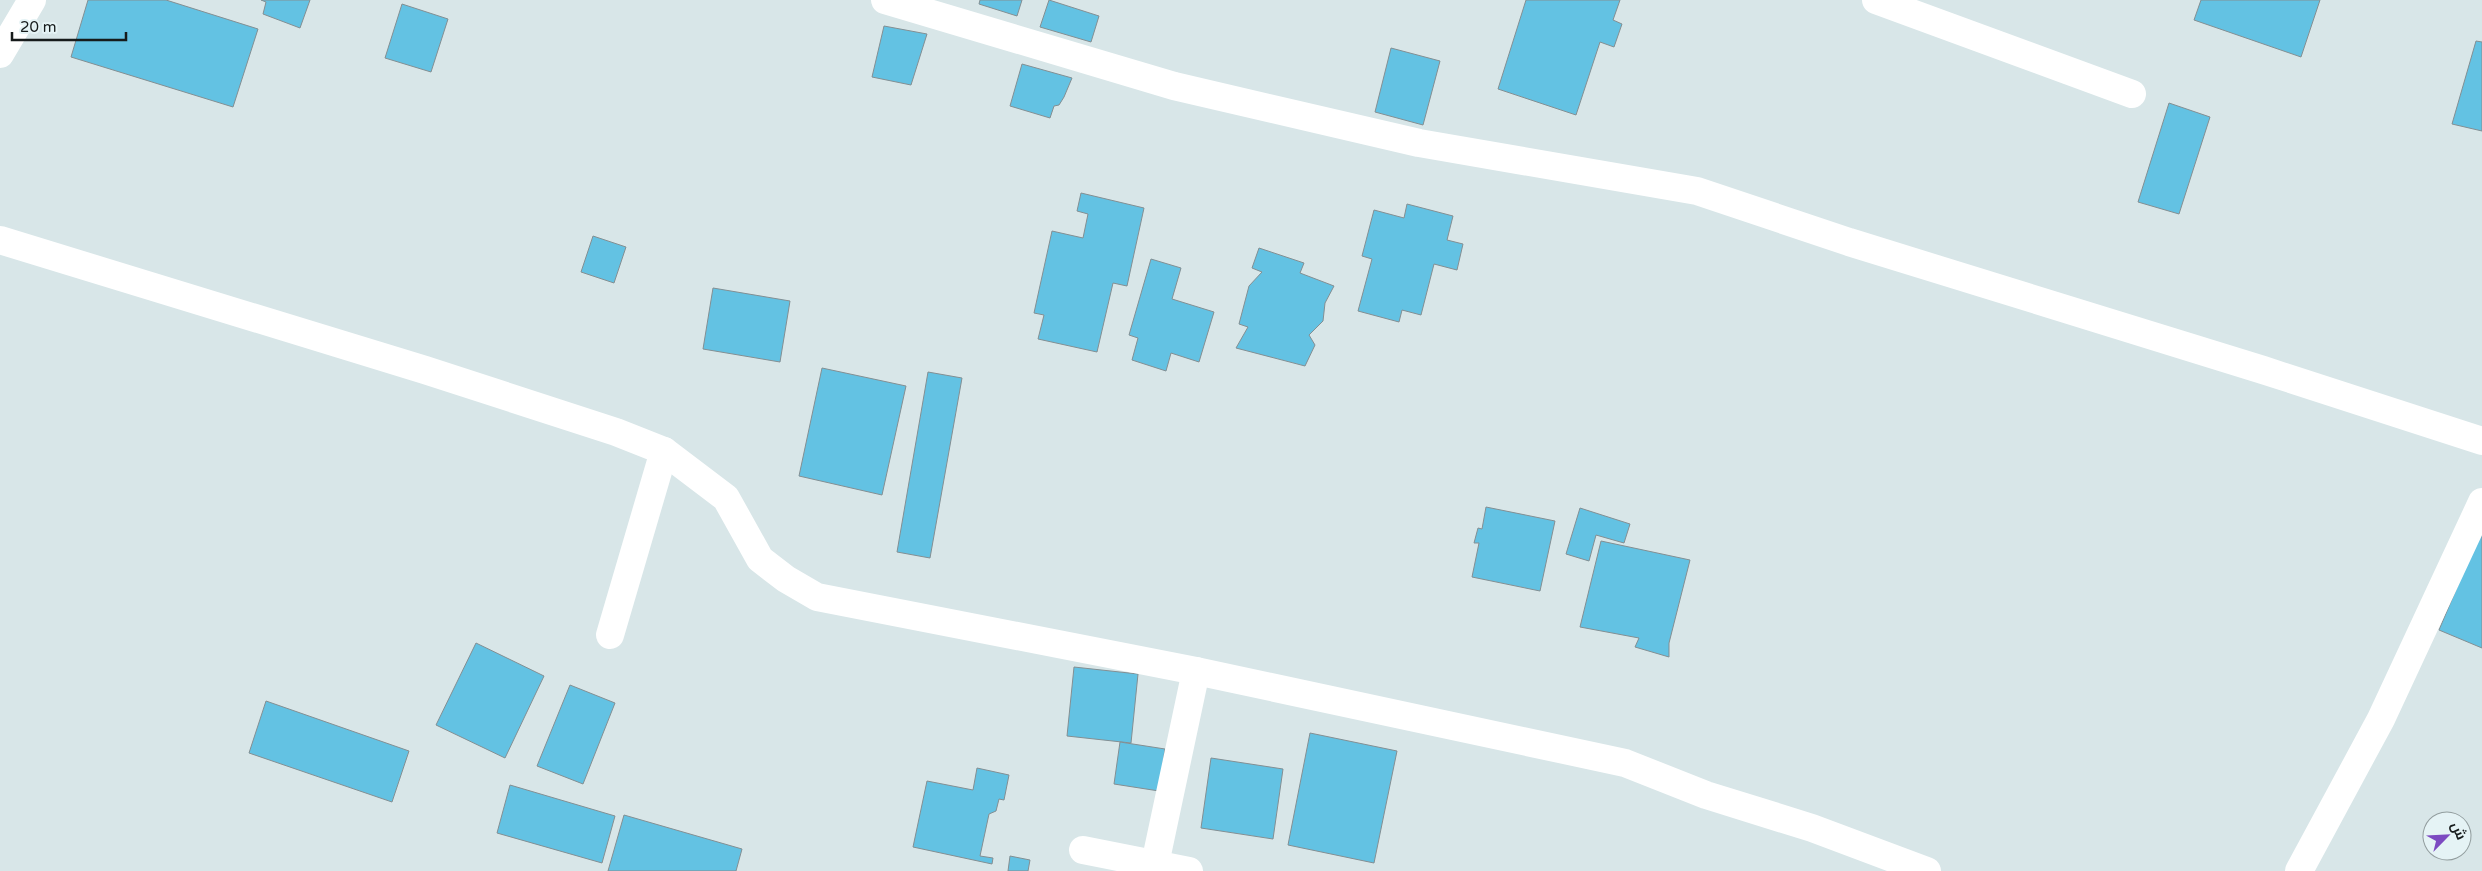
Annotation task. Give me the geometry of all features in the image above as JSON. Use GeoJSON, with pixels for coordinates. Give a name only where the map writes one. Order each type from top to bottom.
{"type":"FeatureCollection","features":[{"type":"Feature","properties":{"kind":"street"},"geometry":{"type":"LineString","coordinates":[[0,54],[32,0]]}},
{"type":"Feature","properties":{"kind":"street"},"geometry":{"type":"LineString","coordinates":[[885,0],[1174,86],[1419,143],[1697,191],[1849,242],[2263,370],[2482,441]]}},
{"type":"Feature","properties":{"kind":"street"},"geometry":{"type":"LineString","coordinates":[[1876,0],[2132,94]]}},
{"type":"Feature","properties":{"kind":"street"},"geometry":{"type":"LineString","coordinates":[[0,240],[443,376],[616,432],[664,451],[726,498],[760,559],[786,579],[817,597],[1196,671],[1625,763],[1706,795],[1812,828],[1928,871]]}},
{"type":"Feature","properties":{"kind":"street"},"geometry":{"type":"LineString","coordinates":[[610,634],[664,451]]}},
{"type":"Feature","properties":{"kind":"street"},"geometry":{"type":"LineString","coordinates":[[2299,871],[2381,719],[2482,502]]}},
{"type":"Feature","properties":{"kind":"street"},"geometry":{"type":"LineString","coordinates":[[1155,864],[1196,671]]}},
{"type":"Feature","properties":{"kind":"street"},"geometry":{"type":"LineString","coordinates":[[1083,850],[1189,871]]}},
{"type":"Feature","properties":{"kind":"building"},"geometry":{"type":"Polygon","coordinates":[[[88,0],[166,0],[258,29],[233,107],[71,57],[88,0]]]}},
{"type":"Feature","properties":{"kind":"building"},"geometry":{"type":"Polygon","coordinates":[[[261,0],[310,0],[300,28],[263,14],[266,2],[261,0]]]}},
{"type":"Feature","properties":{"kind":"building"},"geometry":{"type":"Polygon","coordinates":[[[980,0],[1022,0],[1017,16],[979,4],[980,0]]]}},
{"type":"Feature","properties":{"kind":"building"},"geometry":{"type":"Polygon","coordinates":[[[1049,0],[1099,16],[1091,42],[1040,27],[1049,0]]]}},
{"type":"Feature","properties":{"kind":"building"},"geometry":{"type":"Polygon","coordinates":[[[1526,0],[1620,0],[1613,20],[1622,24],[1614,47],[1600,42],[1576,115],[1498,89],[1526,0]]]}},
{"type":"Feature","properties":{"kind":"building"},"geometry":{"type":"Polygon","coordinates":[[[2201,0],[2320,0],[2301,57],[2194,20],[2201,0]]]}},
{"type":"Feature","properties":{"kind":"building"},"geometry":{"type":"Polygon","coordinates":[[[402,4],[448,19],[431,72],[385,58],[402,4]]]}},
{"type":"Feature","properties":{"kind":"building"},"geometry":{"type":"Polygon","coordinates":[[[884,26],[927,34],[911,85],[872,77],[884,26]]]}},
{"type":"Feature","properties":{"kind":"building"},"geometry":{"type":"Polygon","coordinates":[[[2476,41],[2482,42],[2482,131],[2452,124],[2476,41]]]}},
{"type":"Feature","properties":{"kind":"building"},"geometry":{"type":"Polygon","coordinates":[[[1391,48],[1440,61],[1423,125],[1375,112],[1391,48]]]}},
{"type":"Feature","properties":{"kind":"building"},"geometry":{"type":"Polygon","coordinates":[[[1022,64],[1072,78],[1059,105],[1054,106],[1050,118],[1010,106],[1022,64]]]}},
{"type":"Feature","properties":{"kind":"building"},"geometry":{"type":"Polygon","coordinates":[[[2169,103],[2210,117],[2179,214],[2138,202],[2169,103]]]}},
{"type":"Feature","properties":{"kind":"building"},"geometry":{"type":"Polygon","coordinates":[[[1081,193],[1144,208],[1127,286],[1113,283],[1097,352],[1038,339],[1044,315],[1034,313],[1052,231],[1083,238],[1088,214],[1077,211],[1081,193]]]}},
{"type":"Feature","properties":{"kind":"building"},"geometry":{"type":"Polygon","coordinates":[[[1407,204],[1453,216],[1447,240],[1463,244],[1457,270],[1434,264],[1421,315],[1402,310],[1399,322],[1358,311],[1372,259],[1362,256],[1374,210],[1404,218],[1407,204]]]}},
{"type":"Feature","properties":{"kind":"building"},"geometry":{"type":"Polygon","coordinates":[[[593,236],[626,247],[614,283],[581,272],[593,236]]]}},
{"type":"Feature","properties":{"kind":"building"},"geometry":{"type":"Polygon","coordinates":[[[1259,248],[1304,263],[1300,273],[1334,286],[1325,303],[1323,321],[1309,335],[1315,345],[1305,366],[1236,348],[1248,327],[1239,324],[1249,286],[1262,272],[1252,268],[1259,248]]]}},
{"type":"Feature","properties":{"kind":"building"},"geometry":{"type":"Polygon","coordinates":[[[1151,259],[1181,268],[1172,299],[1214,312],[1199,362],[1171,353],[1166,371],[1132,360],[1138,338],[1129,335],[1151,259]]]}},
{"type":"Feature","properties":{"kind":"building"},"geometry":{"type":"Polygon","coordinates":[[[713,288],[790,301],[780,362],[703,349],[713,288]]]}},
{"type":"Feature","properties":{"kind":"building"},"geometry":{"type":"Polygon","coordinates":[[[822,368],[906,386],[882,495],[799,476],[822,368]]]}},
{"type":"Feature","properties":{"kind":"building"},"geometry":{"type":"Polygon","coordinates":[[[928,372],[962,378],[930,558],[897,552],[928,372]]]}},
{"type":"Feature","properties":{"kind":"building"},"geometry":{"type":"Polygon","coordinates":[[[1486,507],[1555,521],[1540,591],[1472,577],[1479,543],[1474,543],[1478,528],[1482,529],[1486,507]]]}},
{"type":"Feature","properties":{"kind":"building"},"geometry":{"type":"Polygon","coordinates":[[[1580,508],[1630,524],[1624,543],[1596,535],[1589,561],[1566,554],[1580,508]]]}},
{"type":"Feature","properties":{"kind":"building"},"geometry":{"type":"Polygon","coordinates":[[[2482,528],[2482,648],[2439,630],[2482,528]]]}},
{"type":"Feature","properties":{"kind":"building"},"geometry":{"type":"Polygon","coordinates":[[[1601,541],[1690,560],[1669,643],[1669,657],[1635,647],[1639,638],[1580,627],[1601,541]]]}},
{"type":"Feature","properties":{"kind":"building"},"geometry":{"type":"Polygon","coordinates":[[[476,643],[544,676],[505,758],[436,725],[476,643]]]}},
{"type":"Feature","properties":{"kind":"building"},"geometry":{"type":"Polygon","coordinates":[[[1074,667],[1138,674],[1131,743],[1067,736],[1074,667]]]}},
{"type":"Feature","properties":{"kind":"building"},"geometry":{"type":"Polygon","coordinates":[[[570,685],[615,703],[583,784],[537,766],[570,685]]]}},
{"type":"Feature","properties":{"kind":"building"},"geometry":{"type":"Polygon","coordinates":[[[266,701],[409,751],[392,802],[249,753],[266,701]]]}},
{"type":"Feature","properties":{"kind":"building"},"geometry":{"type":"Polygon","coordinates":[[[1310,733],[1397,751],[1374,863],[1288,845],[1310,733]]]}},
{"type":"Feature","properties":{"kind":"building"},"geometry":{"type":"Polygon","coordinates":[[[1120,742],[1165,749],[1159,791],[1114,784],[1120,742]]]}},
{"type":"Feature","properties":{"kind":"building"},"geometry":{"type":"Polygon","coordinates":[[[1211,758],[1283,769],[1273,839],[1201,828],[1211,758]]]}},
{"type":"Feature","properties":{"kind":"building"},"geometry":{"type":"Polygon","coordinates":[[[977,768],[1009,775],[1004,800],[999,799],[996,811],[989,814],[980,856],[993,858],[992,864],[913,847],[927,781],[973,790],[977,768]]]}},
{"type":"Feature","properties":{"kind":"building"},"geometry":{"type":"Polygon","coordinates":[[[510,785],[615,816],[602,863],[497,833],[510,785]]]}},
{"type":"Feature","properties":{"kind":"building"},"geometry":{"type":"Polygon","coordinates":[[[624,815],[742,849],[736,871],[608,871],[624,815]]]}},
{"type":"Feature","properties":{"kind":"building"},"geometry":{"type":"Polygon","coordinates":[[[1010,856],[1030,860],[1028,871],[1008,871],[1010,856]]]}}]}
